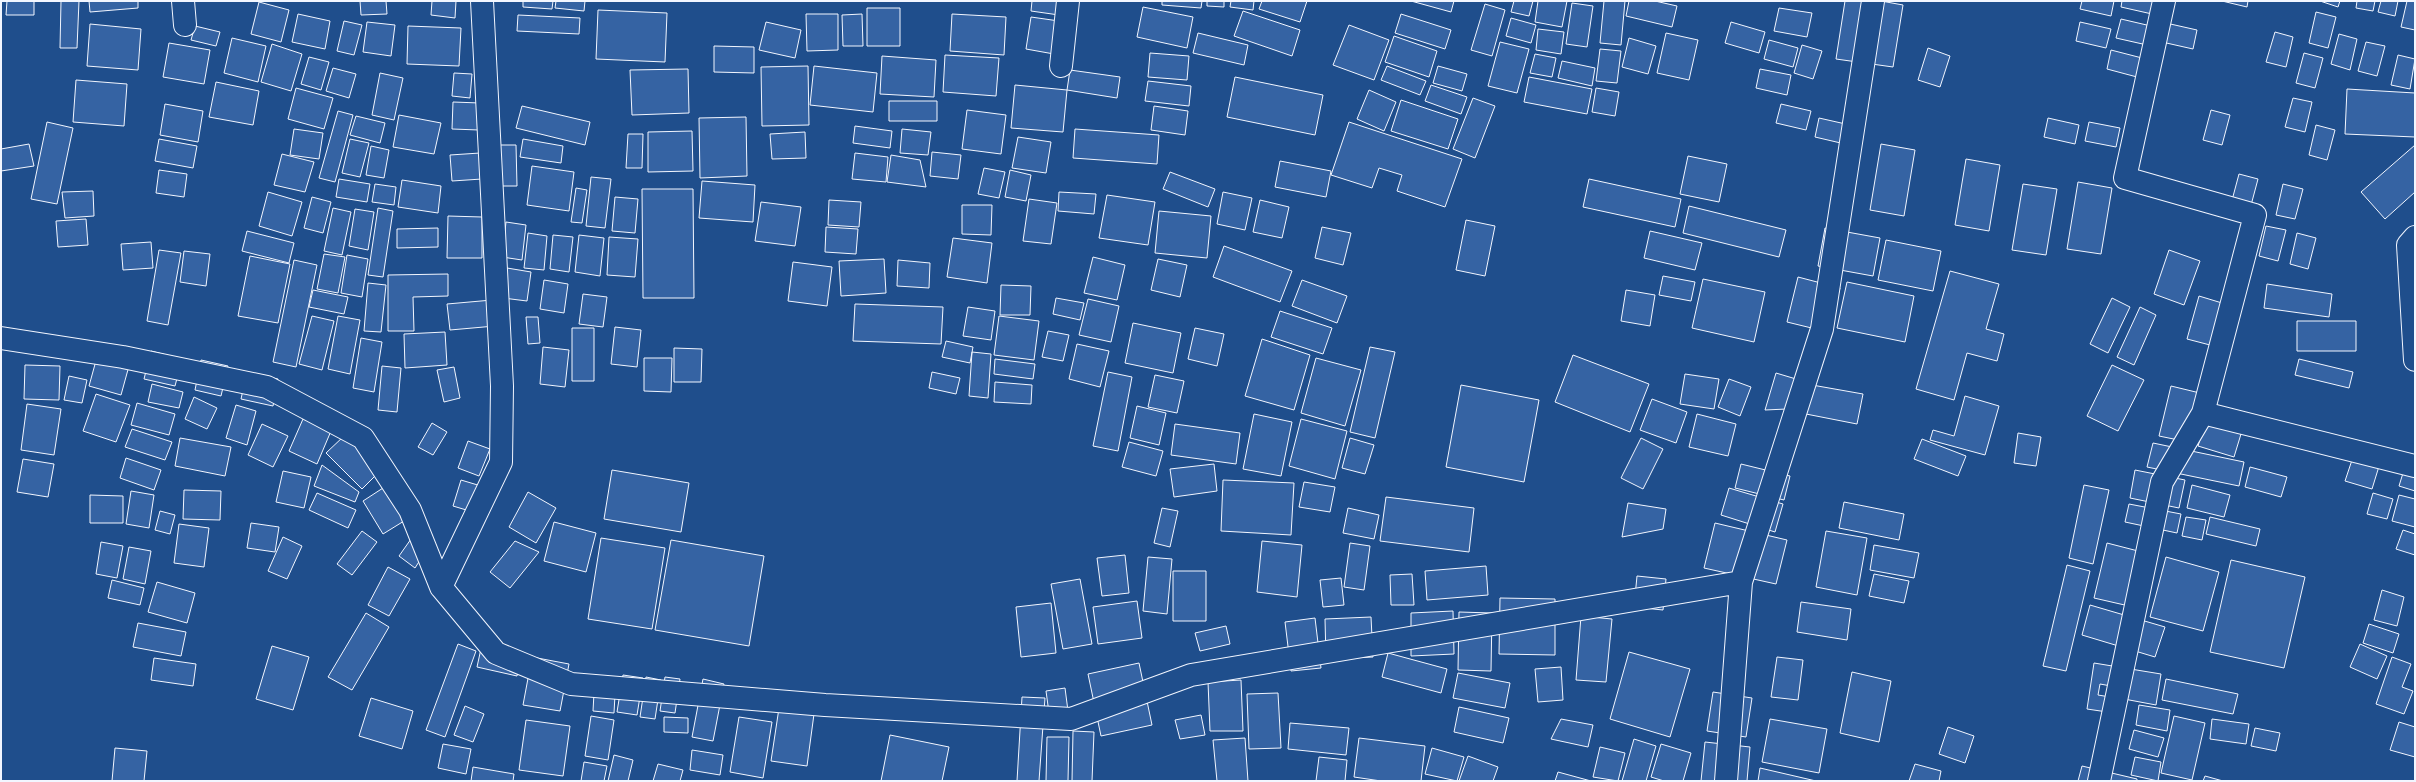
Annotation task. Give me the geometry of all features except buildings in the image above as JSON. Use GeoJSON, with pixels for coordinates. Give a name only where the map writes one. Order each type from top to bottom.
{"type":"FeatureCollection","features":[{"type":"Feature","properties":{"kind":"street"},"geometry":{"type":"LineString","coordinates":[[183,1],[186,25]]}},
{"type":"Feature","properties":{"kind":"street"},"geometry":{"type":"LineString","coordinates":[[440,587],[501,462],[502,386],[482,1]]}},
{"type":"Feature","properties":{"kind":"street"},"geometry":{"type":"LineString","coordinates":[[1061,66],[1068,1]]}},
{"type":"Feature","properties":{"kind":"street"},"geometry":{"type":"LineString","coordinates":[[1726,781],[1741,582],[1822,329],[1873,1]]}},
{"type":"Feature","properties":{"kind":"street"},"geometry":{"type":"LineString","coordinates":[[2099,781],[2162,482],[2203,414],[2255,215],[2125,178],[2164,1]]}},
{"type":"Feature","properties":{"kind":"street"},"geometry":{"type":"LineString","coordinates":[[2415,237],[2408,245],[2415,360]]}},
{"type":"Feature","properties":{"kind":"street"},"geometry":{"type":"LineString","coordinates":[[1,338],[123,357],[268,387],[363,438],[410,510],[440,587],[496,653],[571,684],[825,705],[1071,719],[1191,675],[1741,582]]}},
{"type":"Feature","properties":{"kind":"street"},"geometry":{"type":"LineString","coordinates":[[2203,414],[2415,466]]}}]}
